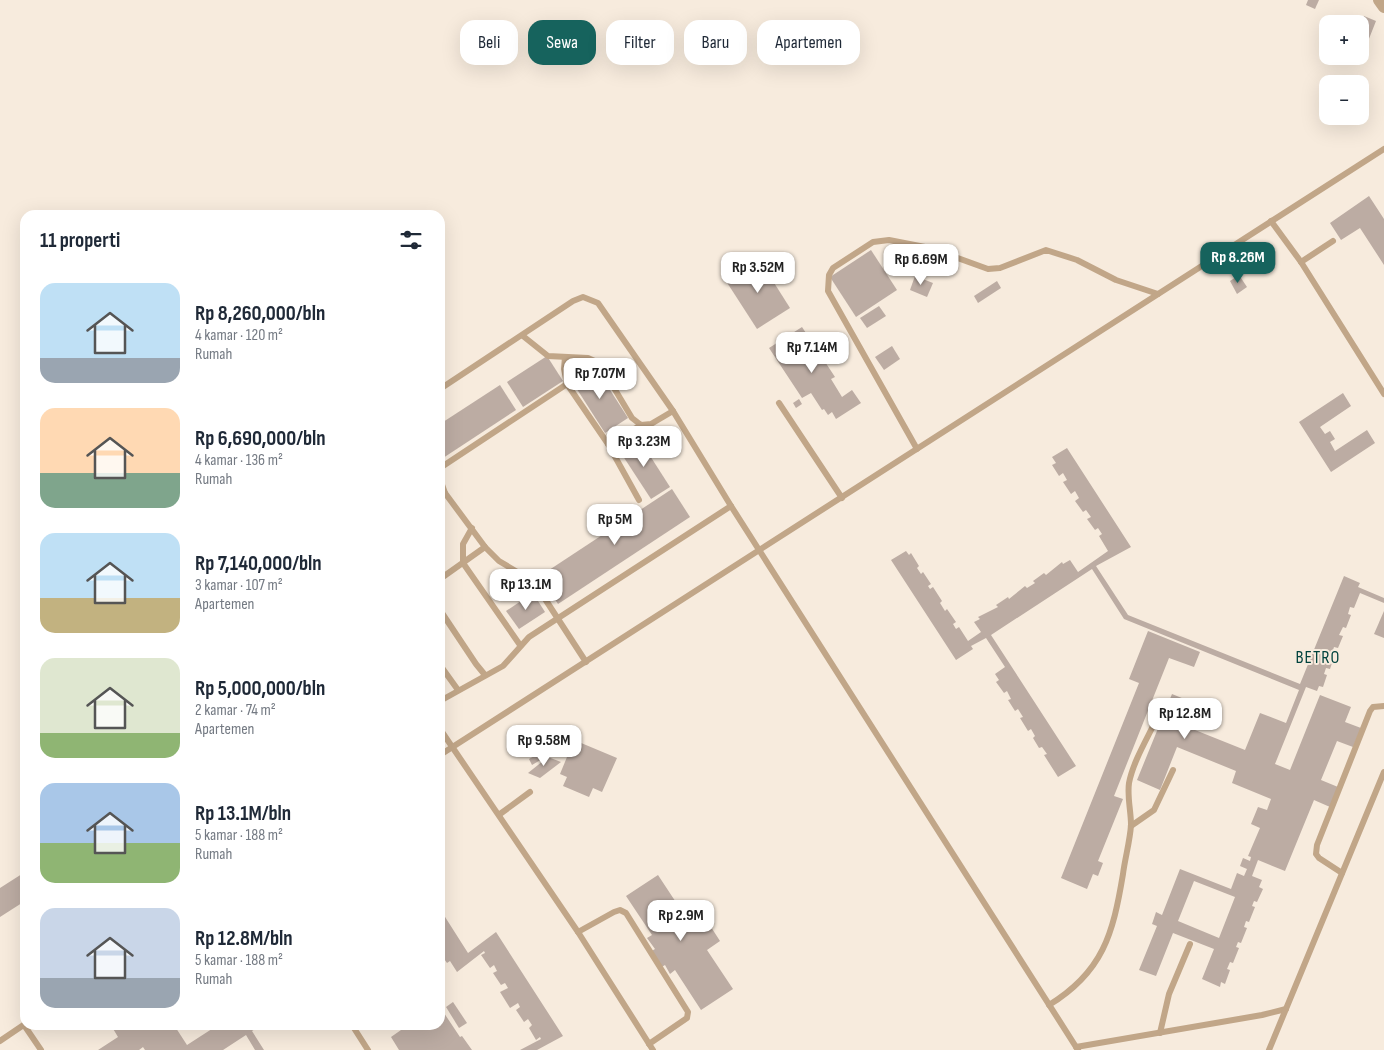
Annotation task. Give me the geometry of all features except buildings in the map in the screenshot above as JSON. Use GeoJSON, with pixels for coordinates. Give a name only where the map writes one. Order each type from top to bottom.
{"type":"FeatureCollection","features":[{"type":"Feature","properties":{"kind":"street"},"geometry":{"type":"LineString","coordinates":[[1379,0],[1384,7]]}},
{"type":"Feature","properties":{"kind":"lane"},"geometry":{"type":"LineString","coordinates":[[445,752],[1384,149]]}},
{"type":"Feature","properties":{"kind":"lane"},"geometry":{"type":"LineString","coordinates":[[1271,221],[1301,262],[1384,394]]}},
{"type":"Feature","properties":{"kind":"lane"},"geometry":{"type":"LineString","coordinates":[[917,449],[828,291],[829,275],[833,268],[873,242],[889,240],[916,245],[988,269],[1000,268],[1046,250],[1077,260],[1116,280],[1158,294]]}},
{"type":"Feature","properties":{"kind":"lane"},"geometry":{"type":"LineString","coordinates":[[1301,262],[1333,241]]}},
{"type":"Feature","properties":{"kind":"lane"},"geometry":{"type":"LineString","coordinates":[[445,386],[573,302],[583,297],[592,298],[598,303],[673,411],[731,506],[760,548],[1077,1048],[1286,1009]]}},
{"type":"Feature","properties":{"kind":"lane"},"geometry":{"type":"LineString","coordinates":[[523,336],[548,356],[588,358],[599,363],[632,418],[641,425]]}},
{"type":"Feature","properties":{"kind":"lane"},"geometry":{"type":"LineString","coordinates":[[565,357],[564,369],[567,384],[608,444],[639,500]]}},
{"type":"Feature","properties":{"kind":"lane"},"geometry":{"type":"LineString","coordinates":[[445,465],[567,384]]}},
{"type":"Feature","properties":{"kind":"lane"},"geometry":{"type":"LineString","coordinates":[[779,402],[842,498]]}},
{"type":"Feature","properties":{"kind":"lane"},"geometry":{"type":"LineString","coordinates":[[608,444],[641,425],[651,424],[673,411]]}},
{"type":"Feature","properties":{"kind":"lane"},"geometry":{"type":"LineString","coordinates":[[445,497],[472,528],[485,547],[499,561],[534,582],[586,662]]}},
{"type":"Feature","properties":{"kind":"lane"},"geometry":{"type":"LineString","coordinates":[[445,698],[503,666],[520,645],[556,618],[731,506]]}},
{"type":"Feature","properties":{"kind":"lane"},"geometry":{"type":"LineString","coordinates":[[472,528],[463,544],[463,564],[520,645]]}},
{"type":"Feature","properties":{"kind":"lane"},"geometry":{"type":"LineString","coordinates":[[445,576],[485,547]]}},
{"type":"Feature","properties":{"kind":"lane"},"geometry":{"type":"LineString","coordinates":[[445,618],[485,675]]}},
{"type":"Feature","properties":{"kind":"lane"},"geometry":{"type":"LineString","coordinates":[[445,672],[458,690]]}},
{"type":"Feature","properties":{"kind":"lane"},"geometry":{"type":"LineString","coordinates":[[1342,873],[1319,858],[1316,850],[1317,845],[1370,711],[1373,707],[1384,706]]}},
{"type":"Feature","properties":{"kind":"lane"},"geometry":{"type":"LineString","coordinates":[[1049,1005],[1084,980],[1096,963],[1107,941],[1117,910],[1131,826],[1129,783],[1156,720]]}},
{"type":"Feature","properties":{"kind":"lane"},"geometry":{"type":"LineString","coordinates":[[445,734],[578,932],[651,1047],[687,1018],[688,1012],[626,914],[620,910],[614,912],[578,932]]}},
{"type":"Feature","properties":{"kind":"lane"},"geometry":{"type":"LineString","coordinates":[[1131,826],[1154,810],[1174,770]]}},
{"type":"Feature","properties":{"kind":"lane"},"geometry":{"type":"LineString","coordinates":[[1269,1050],[1384,772]]}},
{"type":"Feature","properties":{"kind":"lane"},"geometry":{"type":"LineString","coordinates":[[500,814],[530,792]]}},
{"type":"Feature","properties":{"kind":"lane"},"geometry":{"type":"LineString","coordinates":[[1160,1033],[1169,994],[1190,944]]}},
{"type":"Feature","properties":{"kind":"lane"},"geometry":{"type":"LineString","coordinates":[[0,1041],[20,1027]]}},
{"type":"Feature","properties":{"kind":"lane"},"geometry":{"type":"LineString","coordinates":[[28,1030],[41,1050]]}},
{"type":"Feature","properties":{"kind":"lane"},"geometry":{"type":"LineString","coordinates":[[355,1030],[368,1050]]}},
{"type":"Feature","properties":{"kind":"district","name":"BETRO"},"geometry":{"type":"Point","coordinates":[1318,657]}}]}
